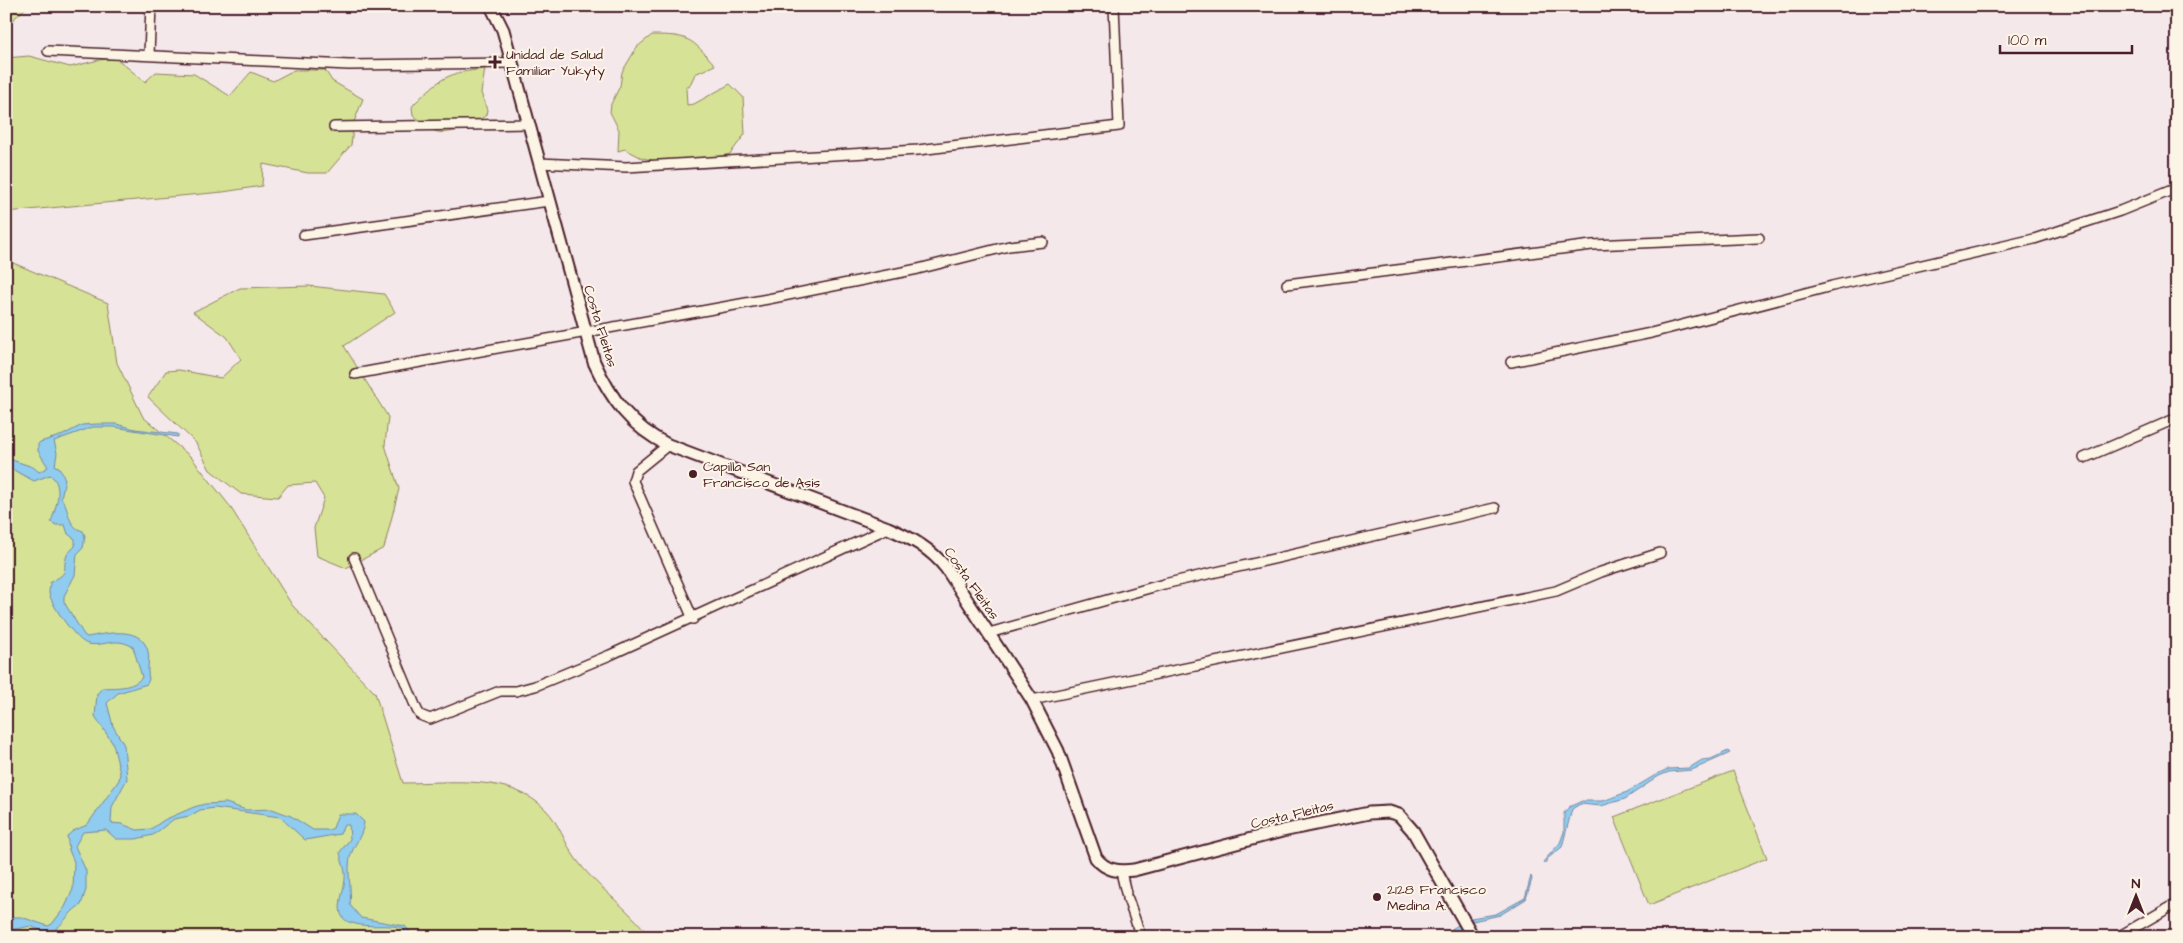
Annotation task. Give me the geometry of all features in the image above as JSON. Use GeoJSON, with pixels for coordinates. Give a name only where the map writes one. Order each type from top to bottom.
{"type":"FeatureCollection","features":[{"type":"Feature","properties":{"kind":"main road","name":"Costa Fleitas"},"geometry":{"type":"LineString","coordinates":[[491,6],[503,30],[585,331],[600,375],[623,410],[640,429],[668,445],[888,528],[910,538],[933,553],[946,568],[1032,700],[1058,751],[1096,858],[1104,866],[1121,872],[1289,829],[1369,813],[1389,812],[1405,820],[1413,831],[1473,937]]}},
{"type":"Feature","properties":{"kind":"street"},"geometry":{"type":"LineString","coordinates":[[149,54],[151,6]]}},
{"type":"Feature","properties":{"kind":"street"},"geometry":{"type":"LineString","coordinates":[[539,163],[635,166],[898,152],[1119,126],[1114,6]]}},
{"type":"Feature","properties":{"kind":"street"},"geometry":{"type":"LineString","coordinates":[[48,51],[149,54],[349,65],[512,63]]}},
{"type":"Feature","properties":{"kind":"street"},"geometry":{"type":"LineString","coordinates":[[334,127],[528,124]]}},
{"type":"Feature","properties":{"kind":"street"},"geometry":{"type":"LineString","coordinates":[[1510,362],[1652,333],[1824,288],[2034,239],[2120,212],[2177,188]]}},
{"type":"Feature","properties":{"kind":"street"},"geometry":{"type":"LineString","coordinates":[[304,235],[549,201]]}},
{"type":"Feature","properties":{"kind":"street"},"geometry":{"type":"LineString","coordinates":[[1287,284],[1592,245],[1759,238]]}},
{"type":"Feature","properties":{"kind":"street"},"geometry":{"type":"LineString","coordinates":[[355,374],[768,299],[918,268],[1009,246],[1043,242]]}},
{"type":"Feature","properties":{"kind":"street"},"geometry":{"type":"LineString","coordinates":[[2084,458],[2177,418]]}},
{"type":"Feature","properties":{"kind":"street"},"geometry":{"type":"LineString","coordinates":[[668,445],[636,471],[633,481],[693,618]]}},
{"type":"Feature","properties":{"kind":"street"},"geometry":{"type":"LineString","coordinates":[[989,633],[1164,584],[1496,508]]}},
{"type":"Feature","properties":{"kind":"street"},"geometry":{"type":"LineString","coordinates":[[354,558],[417,710],[420,715],[430,719],[500,691],[516,691],[535,686],[693,618],[888,528]]}},
{"type":"Feature","properties":{"kind":"street"},"geometry":{"type":"LineString","coordinates":[[1032,700],[1556,591],[1601,572],[1660,553]]}},
{"type":"Feature","properties":{"kind":"street"},"geometry":{"type":"LineString","coordinates":[[1121,872],[1127,896],[1142,937]]}},
{"type":"Feature","properties":{"kind":"street"},"geometry":{"type":"LineString","coordinates":[[2118,937],[2176,906]]}},
{"type":"Feature","properties":{"kind":"green space"},"geometry":{"type":"Polygon","coordinates":[[[6,6],[28,6],[6,26],[6,6]]]}},
{"type":"Feature","properties":{"kind":"green space"},"geometry":{"type":"Polygon","coordinates":[[[652,35],[682,37],[700,49],[715,65],[695,74],[689,87],[686,87],[687,105],[694,104],[730,84],[743,97],[745,134],[730,154],[700,161],[662,162],[642,158],[625,149],[618,151],[619,130],[610,112],[611,104],[620,86],[622,72],[637,47],[652,35]]]}},
{"type":"Feature","properties":{"kind":"green space"},"geometry":{"type":"Polygon","coordinates":[[[29,56],[70,67],[116,58],[145,82],[156,72],[194,74],[230,96],[251,72],[273,81],[294,70],[325,70],[332,81],[363,99],[354,122],[351,145],[327,173],[308,173],[263,164],[262,186],[223,192],[6,212],[6,58],[29,56]]]}},
{"type":"Feature","properties":{"kind":"green space"},"geometry":{"type":"Polygon","coordinates":[[[485,69],[481,93],[487,110],[486,115],[481,119],[460,129],[438,132],[432,130],[413,115],[412,107],[414,104],[438,82],[461,72],[485,69]]]}},
{"type":"Feature","properties":{"kind":"green space"},"geometry":{"type":"Polygon","coordinates":[[[6,260],[108,303],[117,363],[143,417],[191,457],[229,505],[292,605],[375,693],[403,783],[459,782],[497,785],[515,790],[531,798],[551,815],[572,853],[584,869],[633,917],[650,937],[6,937],[6,260]]]}},
{"type":"Feature","properties":{"kind":"green space"},"geometry":{"type":"Polygon","coordinates":[[[309,286],[384,294],[395,312],[344,346],[388,417],[385,445],[399,489],[384,548],[346,568],[317,556],[314,528],[324,498],[315,483],[288,485],[278,497],[241,494],[210,470],[196,443],[148,397],[166,371],[179,370],[221,378],[241,359],[227,337],[193,312],[240,288],[309,286]]]}},
{"type":"Feature","properties":{"kind":"green space"},"geometry":{"type":"Polygon","coordinates":[[[1733,771],[1767,858],[1649,905],[1614,817],[1733,771]]]}},
{"type":"Feature","properties":{"kind":"water"},"geometry":{"type":"Polygon","coordinates":[[[116,424],[135,429],[178,434],[178,437],[114,427],[93,427],[54,441],[57,453],[55,466],[59,467],[65,479],[61,498],[71,522],[83,531],[85,536],[83,548],[77,554],[75,575],[64,596],[64,602],[87,637],[112,633],[129,634],[143,641],[148,652],[149,679],[147,684],[118,693],[107,703],[113,726],[124,745],[127,779],[112,807],[111,823],[122,824],[137,830],[151,829],[164,820],[194,807],[205,804],[226,803],[246,810],[272,809],[291,816],[313,830],[329,830],[333,828],[338,814],[356,814],[364,822],[362,832],[350,858],[350,905],[361,918],[405,926],[410,932],[410,937],[406,937],[404,929],[399,927],[352,923],[342,916],[340,904],[345,875],[340,852],[350,839],[349,825],[344,825],[340,834],[305,840],[280,817],[215,808],[200,810],[190,816],[174,819],[153,835],[136,839],[116,839],[106,830],[83,832],[75,846],[86,871],[86,890],[81,905],[55,929],[48,931],[31,926],[6,931],[6,917],[21,917],[48,926],[52,924],[65,907],[73,889],[74,862],[69,850],[67,836],[87,825],[119,780],[120,773],[113,744],[95,716],[97,694],[102,688],[134,684],[142,677],[133,647],[121,642],[94,645],[83,642],[59,614],[49,593],[50,582],[57,579],[63,573],[65,560],[68,553],[75,546],[75,539],[68,534],[65,525],[56,525],[51,522],[58,497],[55,479],[50,475],[34,481],[6,466],[6,458],[33,467],[39,472],[48,467],[38,451],[38,444],[40,442],[63,435],[82,425],[116,424]]]}},
{"type":"Feature","properties":{"kind":"water"},"geometry":{"type":"Polygon","coordinates":[[[1728,751],[1730,753],[1692,770],[1669,772],[1659,776],[1625,799],[1601,806],[1580,804],[1572,809],[1562,847],[1547,859],[1545,864],[1543,862],[1560,843],[1564,832],[1564,813],[1569,807],[1582,801],[1603,801],[1627,792],[1668,769],[1689,768],[1702,760],[1711,759],[1728,751]]]}},
{"type":"Feature","properties":{"kind":"water"},"geometry":{"type":"Polygon","coordinates":[[[1531,876],[1532,879],[1526,899],[1500,915],[1473,921],[1471,918],[1496,914],[1525,898],[1531,876]]]}},
{"type":"Feature","properties":{"kind":"water"},"geometry":{"type":"Polygon","coordinates":[[[1460,924],[1463,930],[1452,937],[1446,937],[1450,930],[1460,924]]]}},
{"type":"Feature","properties":{"kind":"place","name":"Unidad de Salud Familiar Yukyty"},"geometry":{"type":"Point","coordinates":[495,62]}},
{"type":"Feature","properties":{"kind":"place","name":"Capilla San Francisco de Asís"},"geometry":{"type":"Point","coordinates":[693,474]}},
{"type":"Feature","properties":{"kind":"place","name":"2128 Francisco Medina A."},"geometry":{"type":"Point","coordinates":[1377,897]}}]}
